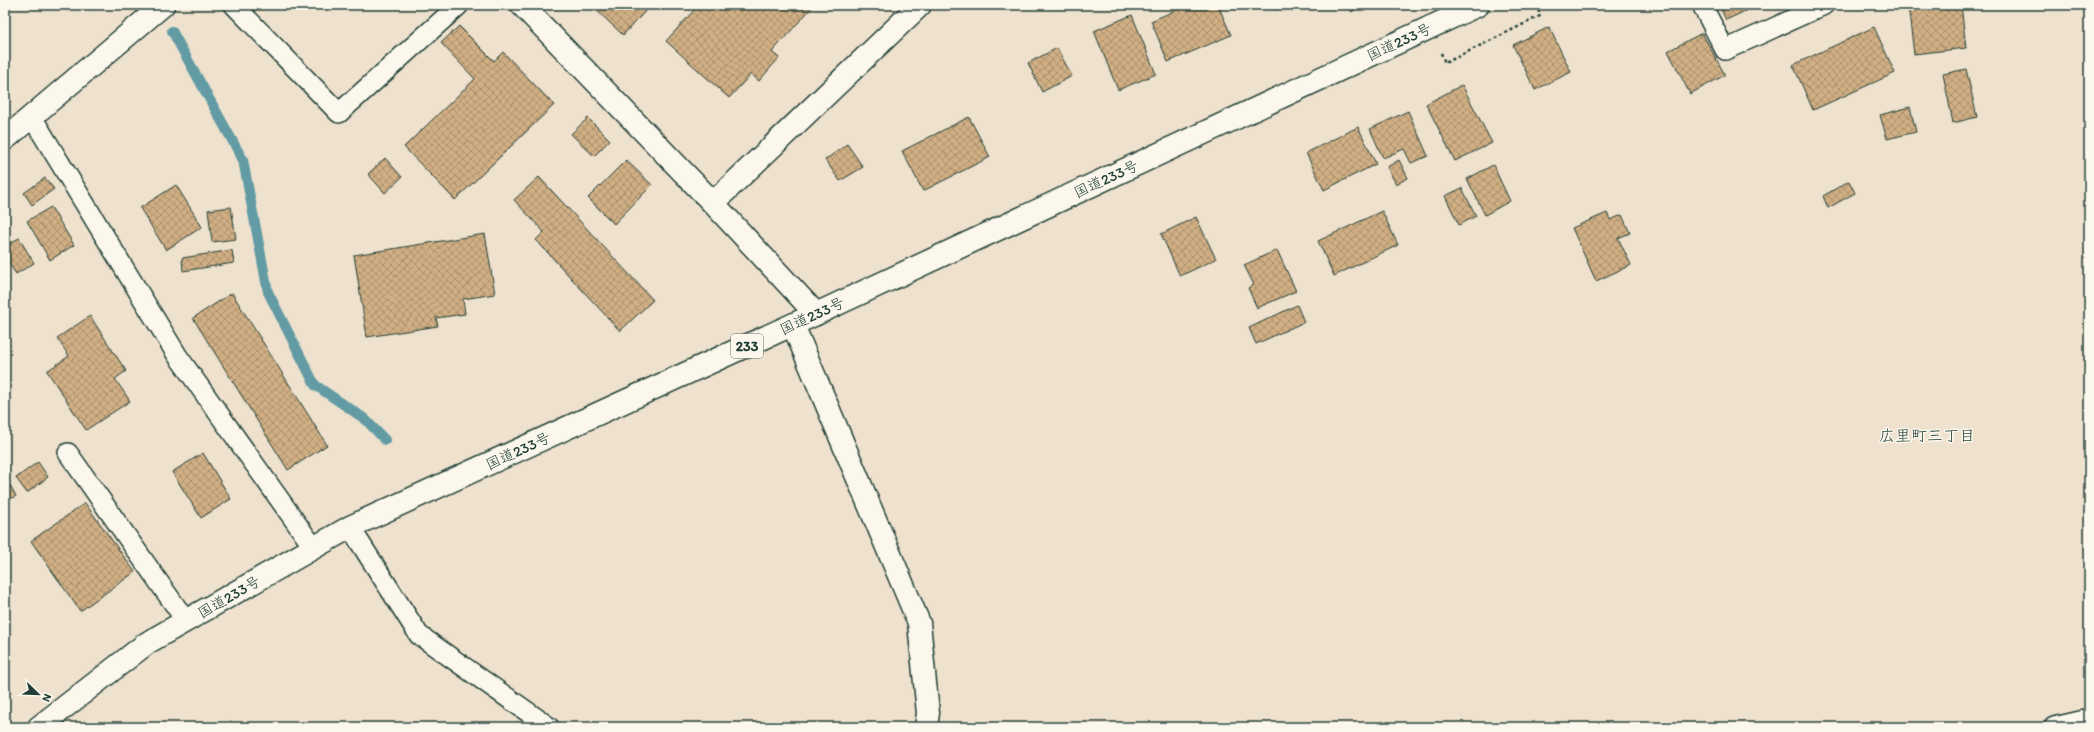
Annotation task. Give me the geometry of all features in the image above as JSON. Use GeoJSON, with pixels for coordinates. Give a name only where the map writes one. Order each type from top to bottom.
{"type":"FeatureCollection","features":[{"type":"Feature","properties":{"kind":"main road"},"geometry":{"type":"LineString","coordinates":[[5,139],[162,5]]}},
{"type":"Feature","properties":{"kind":"main road"},"geometry":{"type":"LineString","coordinates":[[522,5],[713,203],[816,314]]}},
{"type":"Feature","properties":{"kind":"main road"},"geometry":{"type":"LineString","coordinates":[[713,203],[920,5]]}},
{"type":"Feature","properties":{"kind":"main road","name":"国道233号"},"geometry":{"type":"LineString","coordinates":[[39,727],[147,643],[350,527],[793,325],[1478,5]]}},
{"type":"Feature","properties":{"kind":"main road"},"geometry":{"type":"LineString","coordinates":[[793,325],[919,623],[928,712],[926,727]]}},
{"type":"Feature","properties":{"kind":"lane"},"geometry":{"type":"LineString","coordinates":[[234,5],[339,113],[458,5]]}},
{"type":"Feature","properties":{"kind":"lane"},"geometry":{"type":"LineString","coordinates":[[1702,5],[1725,50],[1824,5]]}},
{"type":"Feature","properties":{"kind":"lane"},"geometry":{"type":"LineString","coordinates":[[32,117],[177,354],[314,548]]}},
{"type":"Feature","properties":{"kind":"lane"},"geometry":{"type":"LineString","coordinates":[[68,453],[186,621]]}},
{"type":"Feature","properties":{"kind":"lane"},"geometry":{"type":"LineString","coordinates":[[350,527],[419,635],[549,727]]}},
{"type":"Feature","properties":{"kind":"lane"},"geometry":{"type":"LineString","coordinates":[[2054,727],[2089,719]]}},
{"type":"Feature","properties":{"kind":"building"},"geometry":{"type":"Polygon","coordinates":[[[651,5],[623,35],[592,6],[651,5]]]}},
{"type":"Feature","properties":{"kind":"building"},"geometry":{"type":"Polygon","coordinates":[[[699,5],[814,5],[772,52],[779,58],[759,81],[751,74],[729,98],[666,41],[699,5]]]}},
{"type":"Feature","properties":{"kind":"building"},"geometry":{"type":"Polygon","coordinates":[[[1188,5],[1218,5],[1231,35],[1168,62],[1151,21],[1188,5]]]}},
{"type":"Feature","properties":{"kind":"building"},"geometry":{"type":"Polygon","coordinates":[[[1272,5],[1288,5],[1275,10],[1272,5]]]}},
{"type":"Feature","properties":{"kind":"building"},"geometry":{"type":"Polygon","coordinates":[[[1347,5],[1361,5],[1352,12],[1347,5]]]}},
{"type":"Feature","properties":{"kind":"building"},"geometry":{"type":"Polygon","coordinates":[[[1719,5],[1758,5],[1726,20],[1719,5]]]}},
{"type":"Feature","properties":{"kind":"building"},"geometry":{"type":"Polygon","coordinates":[[[1908,5],[1961,5],[1966,48],[1914,54],[1908,5]]]}},
{"type":"Feature","properties":{"kind":"building"},"geometry":{"type":"Polygon","coordinates":[[[1132,15],[1156,74],[1118,90],[1094,31],[1132,15]]]}},
{"type":"Feature","properties":{"kind":"building"},"geometry":{"type":"Polygon","coordinates":[[[459,26],[494,61],[503,52],[554,105],[455,200],[404,147],[475,79],[441,43],[459,26]]]}},
{"type":"Feature","properties":{"kind":"building"},"geometry":{"type":"Polygon","coordinates":[[[1549,27],[1571,72],[1535,90],[1513,45],[1549,27]]]}},
{"type":"Feature","properties":{"kind":"building"},"geometry":{"type":"Polygon","coordinates":[[[1874,27],[1895,73],[1813,110],[1793,65],[1874,27]]]}},
{"type":"Feature","properties":{"kind":"building"},"geometry":{"type":"Polygon","coordinates":[[[1702,33],[1725,75],[1690,94],[1668,51],[1702,33]]]}},
{"type":"Feature","properties":{"kind":"building"},"geometry":{"type":"Polygon","coordinates":[[[1057,48],[1072,76],[1042,92],[1028,63],[1057,48]]]}},
{"type":"Feature","properties":{"kind":"building"},"geometry":{"type":"Polygon","coordinates":[[[1966,69],[1977,117],[1953,123],[1943,74],[1966,69]]]}},
{"type":"Feature","properties":{"kind":"building"},"geometry":{"type":"Polygon","coordinates":[[[1462,85],[1492,143],[1455,161],[1426,104],[1462,85]]]}},
{"type":"Feature","properties":{"kind":"building"},"geometry":{"type":"Polygon","coordinates":[[[1910,107],[1916,132],[1887,139],[1880,115],[1910,107]]]}},
{"type":"Feature","properties":{"kind":"building"},"geometry":{"type":"Polygon","coordinates":[[[1408,111],[1428,156],[1411,163],[1404,149],[1383,158],[1370,129],[1408,111]]]}},
{"type":"Feature","properties":{"kind":"building"},"geometry":{"type":"Polygon","coordinates":[[[969,117],[990,157],[923,191],[902,151],[969,117]]]}},
{"type":"Feature","properties":{"kind":"building"},"geometry":{"type":"Polygon","coordinates":[[[588,118],[610,140],[594,156],[571,134],[588,118]]]}},
{"type":"Feature","properties":{"kind":"building"},"geometry":{"type":"Polygon","coordinates":[[[1358,127],[1376,164],[1324,190],[1306,153],[1358,127]]]}},
{"type":"Feature","properties":{"kind":"building"},"geometry":{"type":"Polygon","coordinates":[[[847,144],[863,167],[840,181],[825,160],[847,144]]]}},
{"type":"Feature","properties":{"kind":"building"},"geometry":{"type":"Polygon","coordinates":[[[385,158],[402,177],[385,193],[368,174],[385,158]]]}},
{"type":"Feature","properties":{"kind":"building"},"geometry":{"type":"Polygon","coordinates":[[[626,160],[652,185],[614,224],[588,198],[626,160]]]}},
{"type":"Feature","properties":{"kind":"building"},"geometry":{"type":"Polygon","coordinates":[[[1399,160],[1408,178],[1396,184],[1387,167],[1399,160]]]}},
{"type":"Feature","properties":{"kind":"building"},"geometry":{"type":"Polygon","coordinates":[[[1493,165],[1510,201],[1485,215],[1467,179],[1493,165]]]}},
{"type":"Feature","properties":{"kind":"building"},"geometry":{"type":"Polygon","coordinates":[[[539,177],[653,300],[620,331],[536,240],[544,232],[514,200],[539,177]]]}},
{"type":"Feature","properties":{"kind":"building"},"geometry":{"type":"Polygon","coordinates":[[[45,178],[54,189],[32,205],[24,193],[45,178]]]}},
{"type":"Feature","properties":{"kind":"building"},"geometry":{"type":"Polygon","coordinates":[[[1849,181],[1855,193],[1828,208],[1823,196],[1849,181]]]}},
{"type":"Feature","properties":{"kind":"building"},"geometry":{"type":"Polygon","coordinates":[[[176,185],[202,227],[166,250],[140,208],[176,185]]]}},
{"type":"Feature","properties":{"kind":"building"},"geometry":{"type":"Polygon","coordinates":[[[1462,188],[1476,216],[1459,225],[1445,196],[1462,188]]]}},
{"type":"Feature","properties":{"kind":"building"},"geometry":{"type":"Polygon","coordinates":[[[51,207],[74,245],[50,260],[27,221],[51,207]]]}},
{"type":"Feature","properties":{"kind":"building"},"geometry":{"type":"Polygon","coordinates":[[[231,207],[236,239],[212,242],[208,210],[231,207]]]}},
{"type":"Feature","properties":{"kind":"building"},"geometry":{"type":"Polygon","coordinates":[[[1382,211],[1398,245],[1334,276],[1318,241],[1382,211]]]}},
{"type":"Feature","properties":{"kind":"building"},"geometry":{"type":"Polygon","coordinates":[[[1607,213],[1610,220],[1622,215],[1630,233],[1618,238],[1631,265],[1596,281],[1572,228],[1607,213]]]}},
{"type":"Feature","properties":{"kind":"building"},"geometry":{"type":"Polygon","coordinates":[[[1196,217],[1216,259],[1180,276],[1161,234],[1196,217]]]}},
{"type":"Feature","properties":{"kind":"building"},"geometry":{"type":"Polygon","coordinates":[[[485,234],[495,294],[463,299],[465,314],[436,318],[438,326],[367,337],[354,255],[485,234]]]}},
{"type":"Feature","properties":{"kind":"building"},"geometry":{"type":"Polygon","coordinates":[[[19,238],[34,263],[16,274],[7,260],[5,261],[5,245],[6,246],[19,238]]]}},
{"type":"Feature","properties":{"kind":"building"},"geometry":{"type":"Polygon","coordinates":[[[232,250],[234,263],[183,271],[182,258],[232,250]]]}},
{"type":"Feature","properties":{"kind":"building"},"geometry":{"type":"Polygon","coordinates":[[[1277,250],[1296,291],[1257,308],[1248,288],[1254,285],[1244,265],[1277,250]]]}},
{"type":"Feature","properties":{"kind":"building"},"geometry":{"type":"Polygon","coordinates":[[[232,293],[327,445],[288,470],[193,318],[232,293]]]}},
{"type":"Feature","properties":{"kind":"building"},"geometry":{"type":"Polygon","coordinates":[[[1297,305],[1304,322],[1256,344],[1249,328],[1297,305]]]}},
{"type":"Feature","properties":{"kind":"building"},"geometry":{"type":"Polygon","coordinates":[[[90,316],[126,371],[115,379],[130,401],[86,430],[47,371],[69,356],[57,338],[90,316]]]}},
{"type":"Feature","properties":{"kind":"building"},"geometry":{"type":"Polygon","coordinates":[[[203,453],[231,499],[201,518],[172,472],[203,453]]]}},
{"type":"Feature","properties":{"kind":"building"},"geometry":{"type":"Polygon","coordinates":[[[38,462],[48,477],[27,493],[16,478],[38,462]]]}},
{"type":"Feature","properties":{"kind":"building"},"geometry":{"type":"Polygon","coordinates":[[[10,485],[16,496],[5,502],[5,488],[10,485]]]}},
{"type":"Feature","properties":{"kind":"building"},"geometry":{"type":"Polygon","coordinates":[[[85,503],[135,572],[80,611],[31,541],[85,503]]]}},
{"type":"Feature","properties":{"kind":"waterway"},"geometry":{"type":"LineString","coordinates":[[172,31],[243,160],[268,292],[315,385],[365,419],[385,440]]}},
{"type":"Feature","properties":{"kind":"district","name":"広里町三丁目"},"geometry":{"type":"Point","coordinates":[1927,435]}}]}
